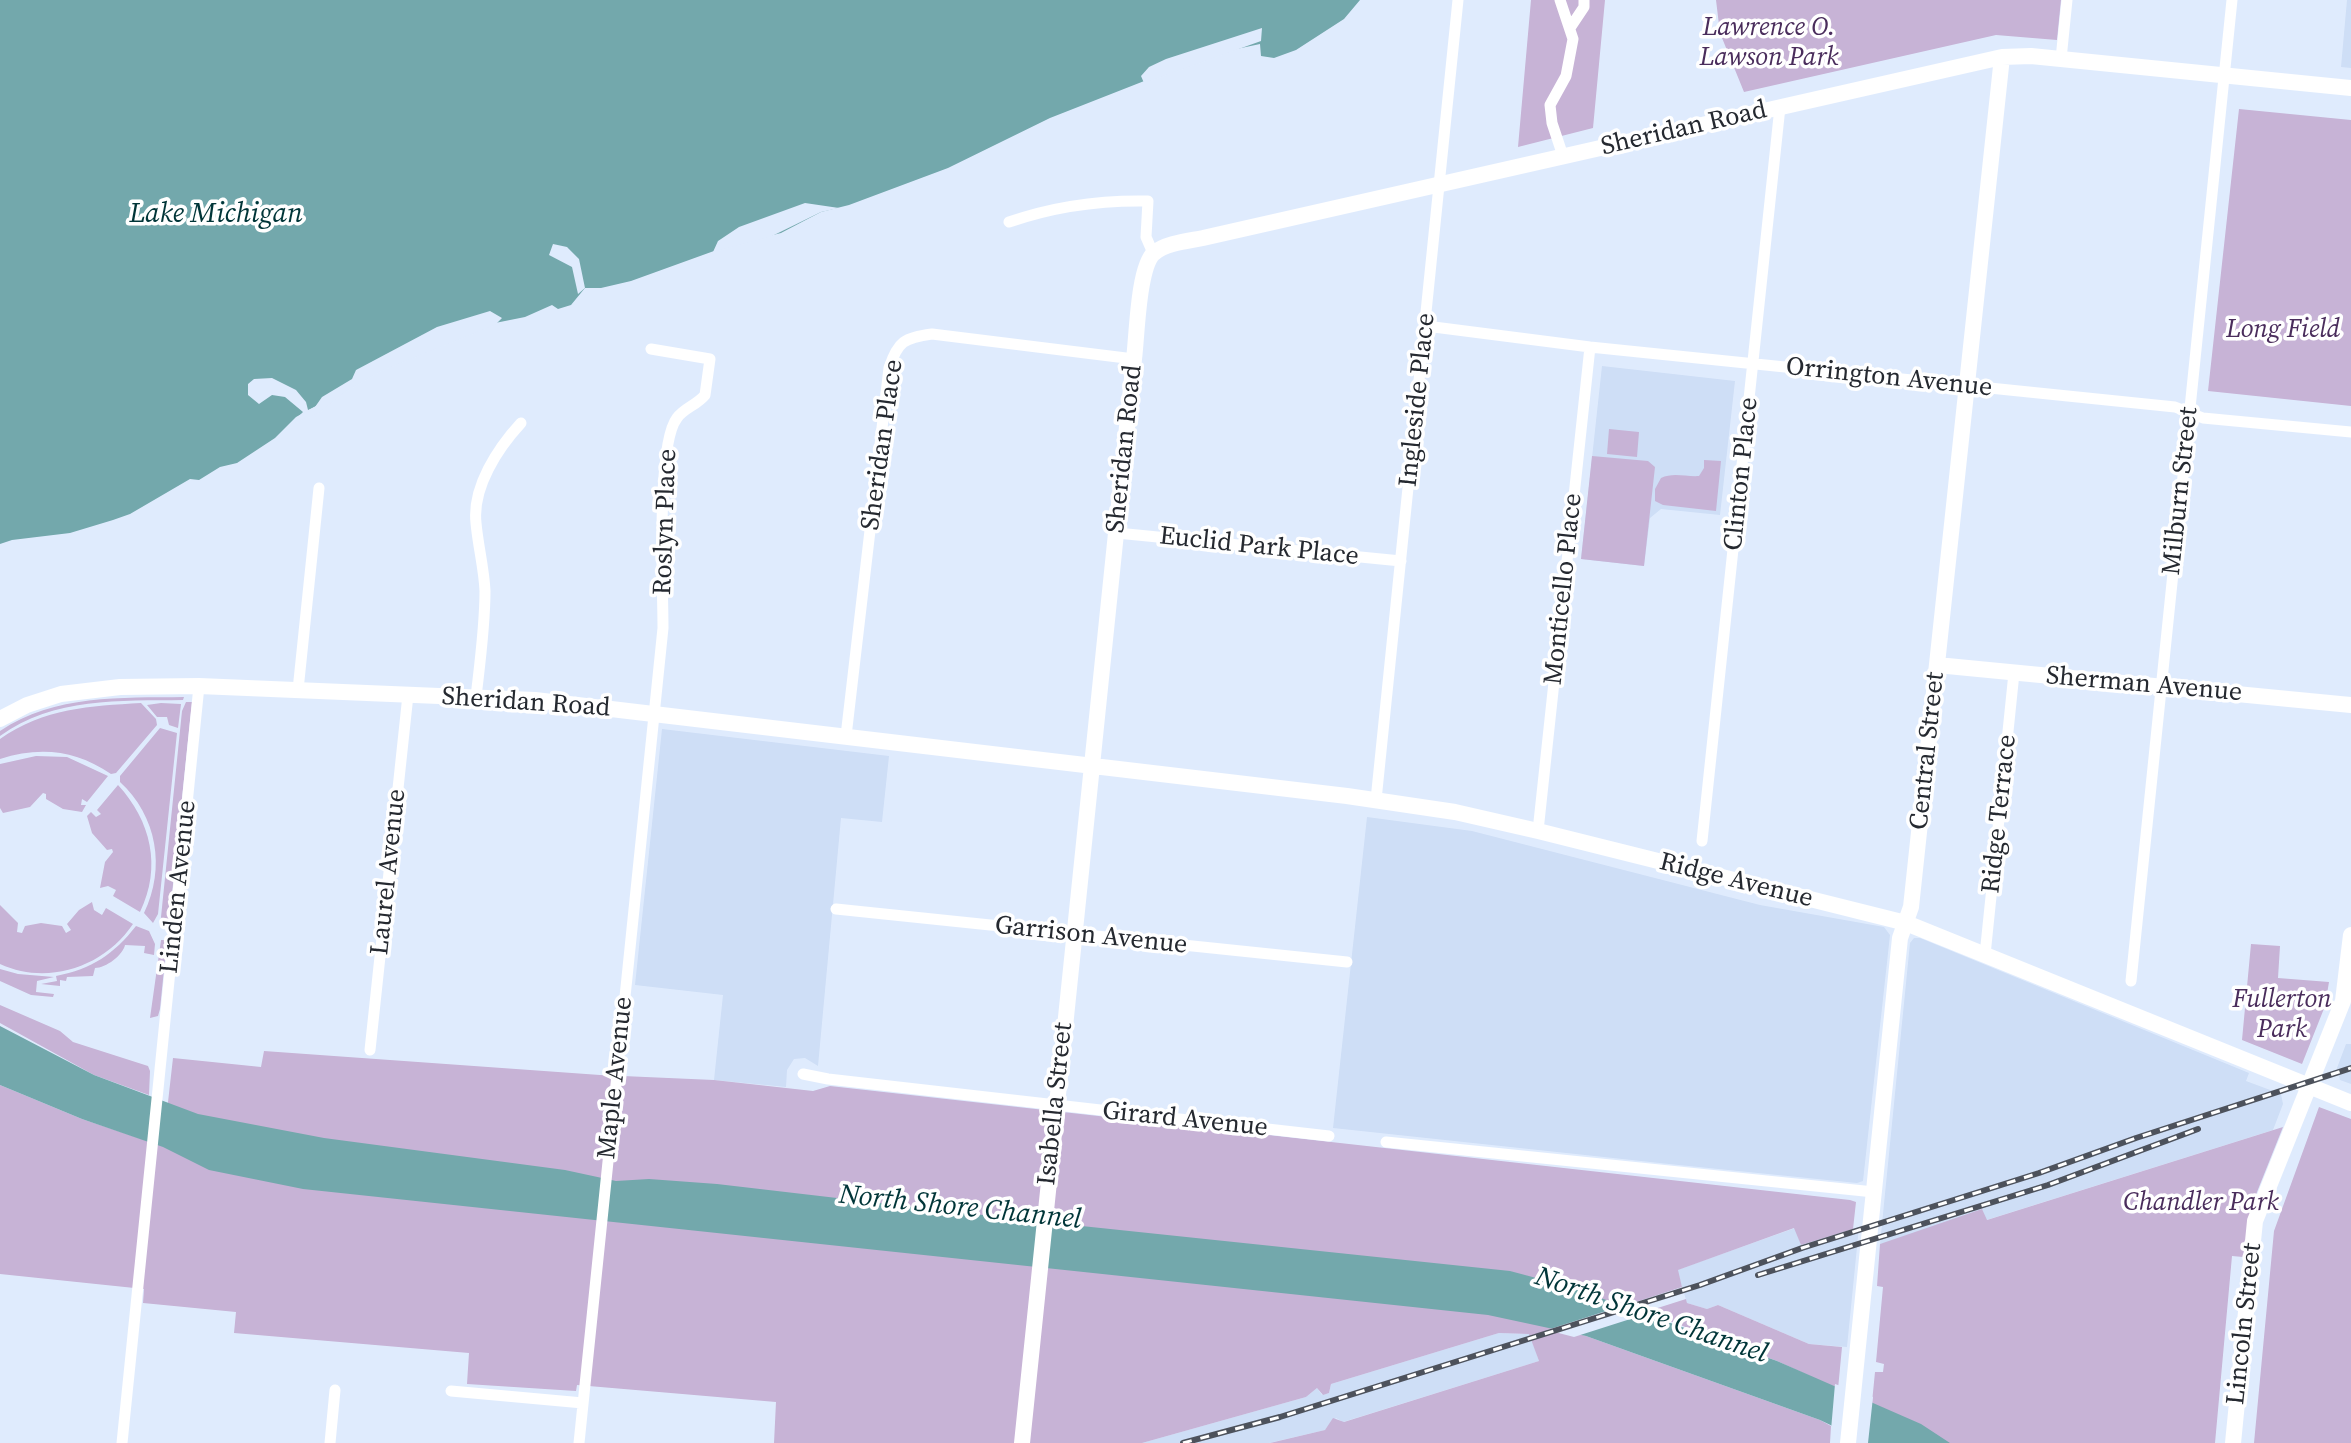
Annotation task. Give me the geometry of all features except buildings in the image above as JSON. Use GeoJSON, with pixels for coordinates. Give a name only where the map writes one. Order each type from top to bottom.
{"type":"FeatureCollection","features":[{"type":"Feature","properties":{"kind":"street","name":"Ingleside Place"},"geometry":{"type":"LineString","coordinates":[[1376,800],[1458,0]]}},
{"type":"Feature","properties":{"kind":"street"},"geometry":{"type":"LineString","coordinates":[[1560,0],[1573,39],[1569,65],[1550,105],[1552,123],[1563,156]]}},
{"type":"Feature","properties":{"kind":"street"},"geometry":{"type":"LineString","coordinates":[[1570,28],[1584,7],[1584,0]]}},
{"type":"Feature","properties":{"kind":"street"},"geometry":{"type":"LineString","coordinates":[[2061,59],[2067,0]]}},
{"type":"Feature","properties":{"kind":"street","name":"Milburn Street"},"geometry":{"type":"LineString","coordinates":[[2131,981],[2232,0]]}},
{"type":"Feature","properties":{"kind":"street","name":"Sheridan Road"},"geometry":{"type":"LineString","coordinates":[[0,719],[35,702],[78,690],[199,686],[476,697],[535,700],[1092,766],[1144,274],[1153,253],[1168,246],[2002,57],[2061,59],[2351,88]]}},
{"type":"Feature","properties":{"kind":"street","name":"Central Street"},"geometry":{"type":"LineString","coordinates":[[1848,1443],[1900,938],[1911,907],[2002,57]]}},
{"type":"Feature","properties":{"kind":"street","name":"Clinton Place"},"geometry":{"type":"LineString","coordinates":[[1702,841],[1780,107]]}},
{"type":"Feature","properties":{"kind":"street"},"geometry":{"type":"LineString","coordinates":[[1009,222],[1042,210],[1078,203],[1148,201],[1146,237],[1153,253]]}},
{"type":"Feature","properties":{"kind":"street","name":"Orrington Avenue"},"geometry":{"type":"LineString","coordinates":[[1426,326],[1590,347],[2175,407],[2203,418],[2351,432]]}},
{"type":"Feature","properties":{"kind":"street","name":"Sheridan Place"},"geometry":{"type":"LineString","coordinates":[[846,736],[889,368],[896,347],[912,337],[932,334],[1134,359]]}},
{"type":"Feature","properties":{"kind":"street","name":"Monticello Place"},"geometry":{"type":"LineString","coordinates":[[1538,831],[1590,347]]}},
{"type":"Feature","properties":{"kind":"street","name":"Roslyn Place"},"geometry":{"type":"LineString","coordinates":[[651,349],[710,359],[705,395],[677,418],[669,441],[662,533],[663,628],[654,714]]}},
{"type":"Feature","properties":{"kind":"street"},"geometry":{"type":"LineString","coordinates":[[476,697],[485,597],[475,520],[477,501],[498,452],[521,423]]}},
{"type":"Feature","properties":{"kind":"street"},"geometry":{"type":"LineString","coordinates":[[298,690],[319,488]]}},
{"type":"Feature","properties":{"kind":"street","name":"Euclid Park Place"},"geometry":{"type":"LineString","coordinates":[[1117,533],[1401,561]]}},
{"type":"Feature","properties":{"kind":"street","name":"Sherman Avenue"},"geometry":{"type":"LineString","coordinates":[[1937,665],[2351,705]]}},
{"type":"Feature","properties":{"kind":"street","name":"Ridge Terrace"},"geometry":{"type":"LineString","coordinates":[[1985,955],[2014,673]]}},
{"type":"Feature","properties":{"kind":"street","name":"Linden Avenue"},"geometry":{"type":"LineString","coordinates":[[122,1443],[199,686]]}},
{"type":"Feature","properties":{"kind":"street","name":"Laurel Avenue"},"geometry":{"type":"LineString","coordinates":[[370,1050],[408,695]]}},
{"type":"Feature","properties":{"kind":"street","name":"Maple Avenue"},"geometry":{"type":"LineString","coordinates":[[579,1443],[654,714]]}},
{"type":"Feature","properties":{"kind":"street","name":"Ridge Avenue"},"geometry":{"type":"LineString","coordinates":[[1092,766],[1455,812],[1906,923],[2351,1103]]}},
{"type":"Feature","properties":{"kind":"street","name":"Isabella Street"},"geometry":{"type":"LineString","coordinates":[[1022,1443],[1092,766]]}},
{"type":"Feature","properties":{"kind":"street","name":"Garrison Avenue"},"geometry":{"type":"LineString","coordinates":[[836,909],[1347,962]]}},
{"type":"Feature","properties":{"kind":"street","name":"Lincoln Street"},"geometry":{"type":"LineString","coordinates":[[2233,1443],[2255,1221],[2343,1001],[2351,935]]}},
{"type":"Feature","properties":{"kind":"street","name":"Girard Avenue"},"geometry":{"type":"LineString","coordinates":[[803,1074],[1329,1136]]}},
{"type":"Feature","properties":{"kind":"street"},"geometry":{"type":"LineString","coordinates":[[1386,1142],[1874,1192]]}},
{"type":"Feature","properties":{"kind":"street"},"geometry":{"type":"LineString","coordinates":[[330,1443],[335,1390]]}},
{"type":"Feature","properties":{"kind":"street"},"geometry":{"type":"LineString","coordinates":[[451,1391],[583,1403]]}},
{"type":"Feature","properties":{"kind":"shaded area"},"geometry":{"type":"Polygon","coordinates":[[[2347,0],[2351,0],[2351,68],[2341,67],[2347,0]]]}},
{"type":"Feature","properties":{"kind":"shaded area"},"geometry":{"type":"Polygon","coordinates":[[[1602,366],[1735,381],[1720,515],[1661,509],[1650,518],[1644,566],[1581,559],[1602,366]]]}},
{"type":"Feature","properties":{"kind":"shaded area"},"geometry":{"type":"Polygon","coordinates":[[[662,729],[889,756],[882,822],[841,818],[818,1066],[805,1058],[794,1059],[787,1070],[786,1087],[714,1080],[723,995],[635,985],[662,729]]]}},
{"type":"Feature","properties":{"kind":"shaded area"},"geometry":{"type":"Polygon","coordinates":[[[1367,817],[1472,831],[1760,905],[1884,927],[1890,935],[1863,1181],[1857,1183],[1333,1128],[1367,817]]]}},
{"type":"Feature","properties":{"kind":"shaded area"},"geometry":{"type":"Polygon","coordinates":[[[1914,938],[2249,1073],[2246,1081],[2281,1094],[2283,1104],[2273,1130],[1964,1227],[1880,1244],[1910,943],[1914,938]]]}},
{"type":"Feature","properties":{"kind":"shaded area"},"geometry":{"type":"Polygon","coordinates":[[[2346,1044],[2351,1044],[2351,1084],[2340,1080],[2337,1068],[2346,1044]]]}},
{"type":"Feature","properties":{"kind":"shaded area"},"geometry":{"type":"Polygon","coordinates":[[[1859,1227],[1847,1347],[1809,1344],[1718,1305],[1707,1309],[1687,1303],[1677,1270],[1795,1228],[1801,1245],[1859,1227]]]}},
{"type":"Feature","properties":{"kind":"shaded area"},"geometry":{"type":"Polygon","coordinates":[[[1499,1333],[1530,1334],[1539,1361],[1343,1422],[1336,1418],[1325,1430],[1269,1443],[1142,1443],[1306,1397],[1317,1388],[1322,1395],[1329,1393],[1331,1384],[1499,1333]]]}},
{"type":"Feature","properties":{"kind":"green space"},"geometry":{"type":"Polygon","coordinates":[[[1531,0],[1605,0],[1593,128],[1518,147],[1531,0]]]}},
{"type":"Feature","properties":{"kind":"green space","name":"Lawrence O. Lawson Park"},"geometry":{"type":"Polygon","coordinates":[[[1716,0],[2061,0],[2057,40],[1996,35],[1744,92],[1720,33],[1716,0]]]}},
{"type":"Feature","properties":{"kind":"green space","name":"Long Field"},"geometry":{"type":"Polygon","coordinates":[[[2239,109],[2351,120],[2351,406],[2208,391],[2239,109]]]}},
{"type":"Feature","properties":{"kind":"green space"},"geometry":{"type":"Polygon","coordinates":[[[1609,429],[1639,432],[1637,457],[1607,454],[1609,429]]]}},
{"type":"Feature","properties":{"kind":"green space"},"geometry":{"type":"Polygon","coordinates":[[[1592,456],[1648,461],[1655,467],[1644,566],[1581,559],[1592,456]]]}},
{"type":"Feature","properties":{"kind":"green space"},"geometry":{"type":"Polygon","coordinates":[[[1704,460],[1721,461],[1716,511],[1663,505],[1655,501],[1655,489],[1661,478],[1699,476],[1704,460]]]}},
{"type":"Feature","properties":{"kind":"green space"},"geometry":{"type":"Polygon","coordinates":[[[184,697],[183,700],[112,702],[65,708],[21,723],[0,736],[0,731],[21,719],[66,704],[113,698],[184,697]]]}},
{"type":"Feature","properties":{"kind":"green space"},"geometry":{"type":"Polygon","coordinates":[[[186,702],[192,702],[169,923],[163,923],[161,917],[182,711],[186,702]]]}},
{"type":"Feature","properties":{"kind":"green space"},"geometry":{"type":"Polygon","coordinates":[[[141,703],[156,719],[157,725],[116,773],[111,774],[71,755],[57,753],[29,752],[0,759],[0,739],[33,721],[68,710],[141,703]]]}},
{"type":"Feature","properties":{"kind":"green space"},"geometry":{"type":"Polygon","coordinates":[[[181,704],[178,728],[169,725],[167,717],[157,717],[147,705],[181,704]]]}},
{"type":"Feature","properties":{"kind":"green space"},"geometry":{"type":"Polygon","coordinates":[[[160,728],[177,733],[158,914],[153,923],[144,913],[155,878],[154,843],[142,810],[120,782],[120,776],[160,728]]]}},
{"type":"Feature","properties":{"kind":"green space"},"geometry":{"type":"Polygon","coordinates":[[[36,756],[67,757],[108,776],[87,802],[82,799],[81,805],[86,805],[82,812],[63,809],[46,799],[43,793],[30,807],[3,813],[0,808],[0,764],[36,756]]]}},
{"type":"Feature","properties":{"kind":"green space"},"geometry":{"type":"Polygon","coordinates":[[[118,785],[138,814],[150,845],[150,878],[140,912],[113,896],[116,890],[108,886],[100,888],[105,862],[113,852],[112,849],[107,850],[92,833],[87,816],[91,812],[96,817],[101,814],[97,810],[118,785]]]}},
{"type":"Feature","properties":{"kind":"green space"},"geometry":{"type":"Polygon","coordinates":[[[92,902],[94,910],[102,915],[106,908],[133,924],[107,951],[74,968],[56,972],[37,973],[0,964],[0,905],[18,923],[17,932],[22,933],[25,926],[41,923],[62,926],[66,933],[71,930],[67,924],[79,910],[92,902]]]}},
{"type":"Feature","properties":{"kind":"green space"},"geometry":{"type":"Polygon","coordinates":[[[136,926],[149,931],[155,944],[154,955],[144,953],[145,946],[125,945],[113,960],[95,968],[93,976],[67,977],[66,981],[60,980],[60,986],[41,984],[57,981],[56,976],[101,959],[136,926]]]}},
{"type":"Feature","properties":{"kind":"green space"},"geometry":{"type":"Polygon","coordinates":[[[161,940],[167,940],[160,1009],[158,1016],[150,1018],[161,940]]]}},
{"type":"Feature","properties":{"kind":"green space","name":"Fullerton Park"},"geometry":{"type":"Polygon","coordinates":[[[2251,944],[2280,946],[2278,978],[2329,982],[2325,1006],[2302,1064],[2242,1040],[2251,944]]]}},
{"type":"Feature","properties":{"kind":"green space"},"geometry":{"type":"Polygon","coordinates":[[[0,969],[54,977],[37,981],[36,992],[54,994],[53,997],[31,995],[0,981],[0,969]]]}},
{"type":"Feature","properties":{"kind":"green space"},"geometry":{"type":"Polygon","coordinates":[[[0,1005],[60,1031],[73,1042],[148,1066],[149,1095],[94,1075],[0,1023],[0,1005]]]}},
{"type":"Feature","properties":{"kind":"green space"},"geometry":{"type":"Polygon","coordinates":[[[264,1051],[714,1080],[813,1091],[830,1086],[1850,1200],[1856,1202],[1853,1229],[1801,1245],[1794,1228],[1678,1270],[1682,1287],[1556,1328],[1820,1420],[1831,1426],[1830,1443],[1270,1443],[1325,1430],[1333,1418],[1344,1422],[1539,1361],[1529,1334],[1499,1333],[1331,1384],[1329,1393],[1323,1395],[1317,1388],[1306,1397],[1142,1443],[774,1443],[776,1402],[577,1385],[576,1391],[467,1384],[469,1353],[234,1333],[236,1312],[143,1303],[144,1289],[0,1274],[0,1085],[82,1119],[163,1146],[173,1058],[261,1067],[264,1051]]]}},
{"type":"Feature","properties":{"kind":"green space"},"geometry":{"type":"Polygon","coordinates":[[[2319,1107],[2351,1119],[2351,1443],[2254,1443],[2274,1231],[2319,1107]]]}},
{"type":"Feature","properties":{"kind":"green space","name":"Chandler Park"},"geometry":{"type":"Polygon","coordinates":[[[2283,1127],[2251,1207],[2243,1257],[2232,1256],[2215,1443],[1868,1443],[1875,1372],[1883,1372],[1884,1364],[1876,1362],[1883,1287],[1877,1286],[1880,1244],[1982,1209],[1987,1220],[2283,1127]]]}},
{"type":"Feature","properties":{"kind":"green space"},"geometry":{"type":"Polygon","coordinates":[[[1686,1299],[1687,1303],[1707,1309],[1718,1305],[1809,1344],[1842,1347],[1838,1389],[1777,1361],[1645,1312],[1686,1299]]]}},
{"type":"Feature","properties":{"kind":"water","name":"Lake Michigan"},"geometry":{"type":"Polygon","coordinates":[[[0,0],[1360,0],[1344,19],[1296,50],[1274,58],[1261,56],[1260,44],[1213,54],[1050,118],[948,168],[849,205],[821,212],[781,233],[725,247],[631,281],[601,288],[585,288],[571,305],[558,309],[552,305],[525,317],[495,323],[420,351],[296,417],[275,438],[237,463],[220,467],[199,480],[190,479],[130,514],[70,533],[0,544],[0,0]]]}},
{"type":"Feature","properties":{"kind":"water","name":"North Shore Channel"},"geometry":{"type":"Polygon","coordinates":[[[0,1026],[94,1075],[198,1114],[324,1138],[565,1170],[616,1181],[649,1179],[717,1184],[1510,1271],[1570,1287],[1777,1361],[1921,1424],[1950,1443],[1868,1443],[1820,1420],[1586,1336],[1488,1315],[303,1189],[209,1170],[163,1147],[82,1119],[0,1085],[0,1026]]]}},
{"type":"Feature","properties":{"kind":"pier"},"geometry":{"type":"Polygon","coordinates":[[[1262,28],[1261,41],[1144,83],[1141,76],[1149,67],[1166,59],[1262,28]]]}},
{"type":"Feature","properties":{"kind":"pier"},"geometry":{"type":"Polygon","coordinates":[[[805,203],[839,208],[821,212],[770,237],[713,252],[718,241],[739,227],[805,203]]]}},
{"type":"Feature","properties":{"kind":"pier"},"geometry":{"type":"Polygon","coordinates":[[[553,244],[567,247],[579,259],[585,288],[578,294],[572,267],[549,255],[553,244]]]}},
{"type":"Feature","properties":{"kind":"pier"},"geometry":{"type":"Polygon","coordinates":[[[490,311],[502,318],[495,325],[381,371],[345,392],[319,413],[295,423],[303,412],[285,397],[272,395],[259,404],[248,395],[248,384],[254,379],[272,378],[296,390],[306,402],[308,410],[315,407],[322,397],[352,379],[356,370],[437,327],[490,311]]]}},
{"type":"Feature","properties":{"kind":"pier"},"geometry":{"type":"Polygon","coordinates":[[[1628,1304],[1649,1311],[1574,1337],[1547,1330],[1628,1304]]]}},
{"type":"Feature","properties":{"kind":"pier"},"geometry":{"type":"Polygon","coordinates":[[[1835,1384],[1873,1397],[1868,1443],[1859,1443],[1831,1430],[1835,1384]]]}},
{"type":"Feature","properties":{"kind":"railway"},"geometry":{"type":"LineString","coordinates":[[1183,1443],[1280,1417],[1700,1285],[1802,1248],[2039,1173],[2351,1068]]}},
{"type":"Feature","properties":{"kind":"railway"},"geometry":{"type":"LineString","coordinates":[[1758,1275],[2048,1185],[2198,1129]]}}]}
